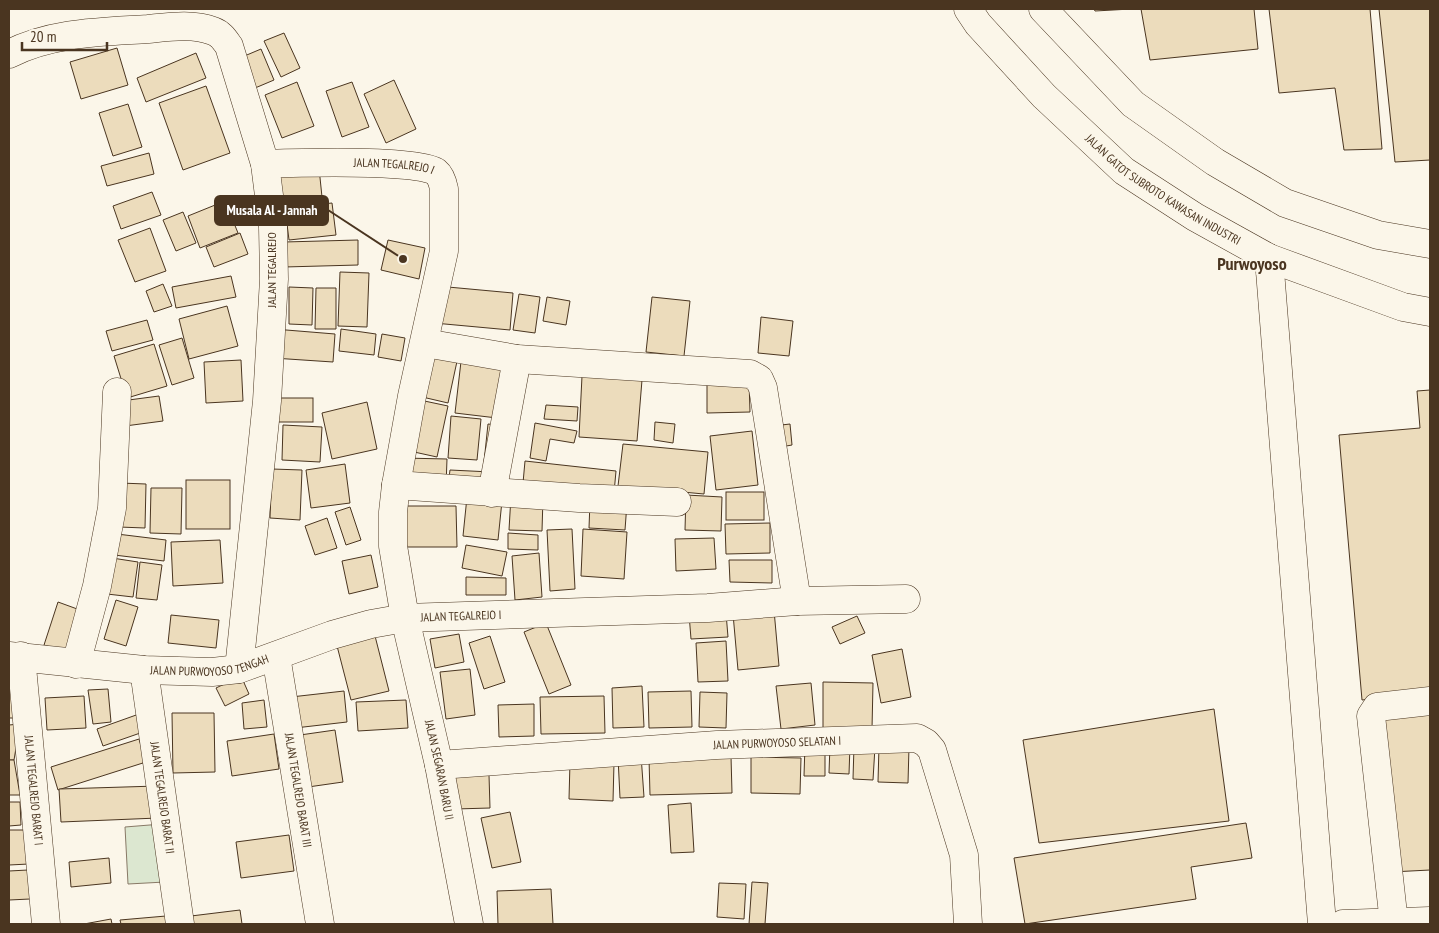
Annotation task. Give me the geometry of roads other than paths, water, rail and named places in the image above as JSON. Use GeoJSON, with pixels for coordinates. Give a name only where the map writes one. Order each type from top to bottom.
{"type":"FeatureCollection","features":[{"type":"Feature","properties":{"kind":"street","name":"JALAN GATOT SUBROTO KAWASAN INDUSTRI"},"geometry":{"type":"LineString","coordinates":[[968,9],[978,24],[1044,96],[1124,171],[1196,217],[1268,258],[1403,306],[1430,312]]}},
{"type":"Feature","properties":{"kind":"street"},"geometry":{"type":"LineString","coordinates":[[1044,9],[1133,104],[1215,162],[1285,202],[1378,235],[1430,244]]}},
{"type":"Feature","properties":{"kind":"street","name":"JALAN TEGALREJO"},"geometry":{"type":"LineString","coordinates":[[9,54],[35,42],[85,33],[187,26],[212,30],[222,36],[228,46],[265,164],[273,227],[274,279],[267,402],[239,669]]}},
{"type":"Feature","properties":{"kind":"street","name":"JALAN TEGALREJO I"},"geometry":{"type":"LineString","coordinates":[[265,164],[403,165],[426,168],[437,172],[444,189],[444,251],[412,396],[393,512],[393,546],[405,618],[708,608],[797,601],[906,599]]}},
{"type":"Feature","properties":{"kind":"street"},"geometry":{"type":"LineString","coordinates":[[1268,258],[1322,924]]}},
{"type":"Feature","properties":{"kind":"street"},"geometry":{"type":"LineString","coordinates":[[425,343],[518,359],[750,374],[759,379],[763,388],[797,601]]}},
{"type":"Feature","properties":{"kind":"street"},"geometry":{"type":"LineString","coordinates":[[492,493],[518,359]]}},
{"type":"Feature","properties":{"kind":"street"},"geometry":{"type":"LineString","coordinates":[[76,664],[98,586],[112,508],[117,392]]}},
{"type":"Feature","properties":{"kind":"street"},"geometry":{"type":"LineString","coordinates":[[396,485],[492,493],[677,502]]}},
{"type":"Feature","properties":{"kind":"street","name":"JALAN PURWOYOSO TENGAH"},"geometry":{"type":"LineString","coordinates":[[15,656],[144,670],[192,672],[239,669],[354,628],[405,618]]}},
{"type":"Feature","properties":{"kind":"street","name":"JALAN SEGARAN BARU II"},"geometry":{"type":"LineString","coordinates":[[405,618],[439,765],[469,924]]}},
{"type":"Feature","properties":{"kind":"street","name":"JALAN TEGALREJO BARAT I"},"geometry":{"type":"LineString","coordinates":[[15,656],[46,924]]}},
{"type":"Feature","properties":{"kind":"street","name":"JALAN TEGALREJO BARAT III"},"geometry":{"type":"LineString","coordinates":[[276,656],[320,924]]}},
{"type":"Feature","properties":{"kind":"street","name":"JALAN TEGALREJO BARAT II"},"geometry":{"type":"LineString","coordinates":[[144,670],[180,924]]}},
{"type":"Feature","properties":{"kind":"street"},"geometry":{"type":"LineString","coordinates":[[1394,923],[1371,716],[1377,707],[1430,701]]}},
{"type":"Feature","properties":{"kind":"street","name":"JALAN PURWOYOSO SELATAN I"},"geometry":{"type":"LineString","coordinates":[[439,765],[707,745],[917,738],[926,743],[932,750],[964,855],[968,924]]}},
{"type":"Feature","properties":{"kind":"street"},"geometry":{"type":"LineString","coordinates":[[1343,924],[1430,920]]}},
{"type":"Feature","properties":{"kind":"place","name":"Musala Al - Jannah"},"geometry":{"type":"Point","coordinates":[403,259]}},
{"type":"Feature","properties":{"kind":"district","name":"Purwoyoso"},"geometry":{"type":"Point","coordinates":[1252,264]}}]}
